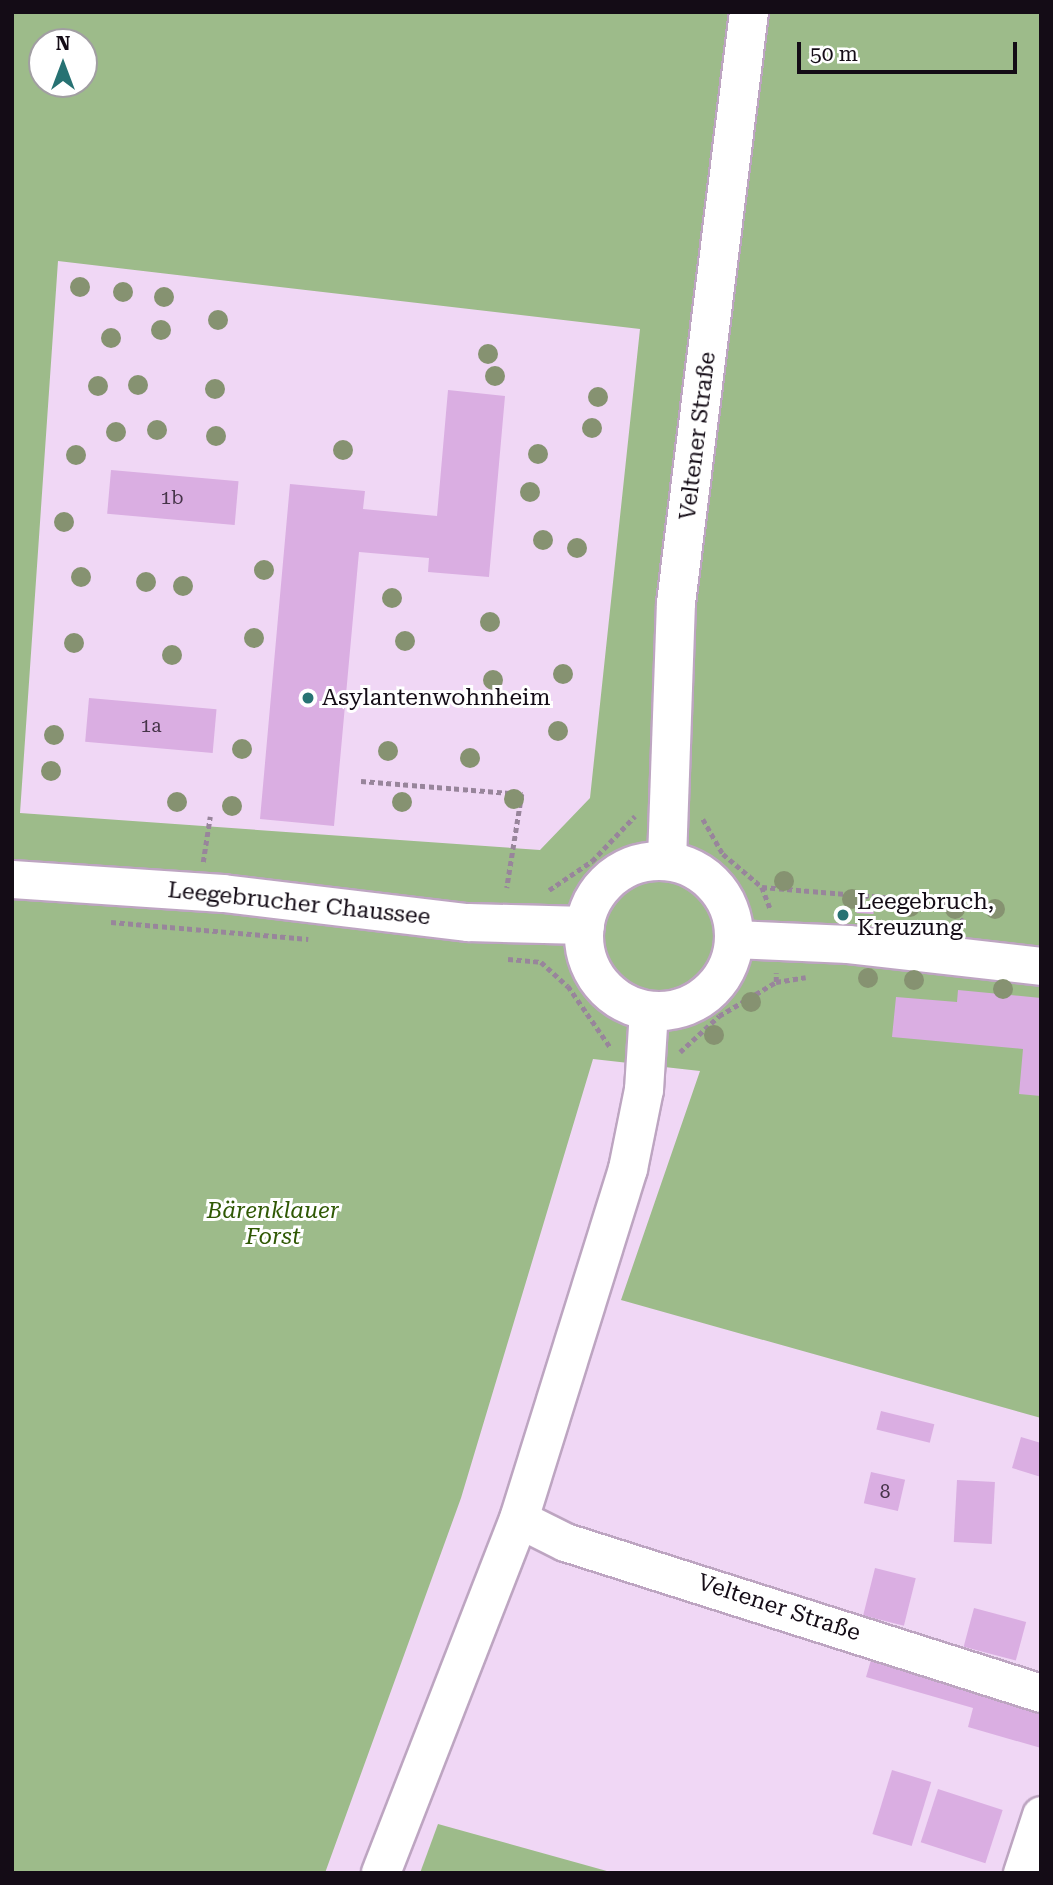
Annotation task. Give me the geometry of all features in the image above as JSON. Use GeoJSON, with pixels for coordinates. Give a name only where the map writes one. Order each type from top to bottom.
{"type":"FeatureCollection","features":[{"type":"Feature","properties":{"kind":"main road","name":"Veltener Straße"},"geometry":{"type":"LineString","coordinates":[[667,860],[676,603],[749,12]]}},
{"type":"Feature","properties":{"kind":"main road"},"geometry":{"type":"LineString","coordinates":[[667,860],[708,878],[732,916],[734,939],[729,963],[716,985],[674,1010],[649,1011],[608,992],[593,974],[584,952],[585,925],[595,895],[620,870],[667,860]]}},
{"type":"Feature","properties":{"kind":"main road"},"geometry":{"type":"LineString","coordinates":[[381,1873],[519,1519],[628,1169],[644,1090],[649,1011]]}},
{"type":"Feature","properties":{"kind":"street","name":"Leegebrucher Chaussee"},"geometry":{"type":"LineString","coordinates":[[12,879],[223,893],[468,922],[585,925]]}},
{"type":"Feature","properties":{"kind":"street"},"geometry":{"type":"LineString","coordinates":[[734,939],[848,944],[1041,967]]}},
{"type":"Feature","properties":{"kind":"street","name":"Veltener Straße"},"geometry":{"type":"LineString","coordinates":[[519,1519],[565,1542],[1041,1693]]}},
{"type":"Feature","properties":{"kind":"street"},"geometry":{"type":"LineString","coordinates":[[1023,1873],[1041,1815]]}},
{"type":"Feature","properties":{"kind":"path"},"geometry":{"type":"LineString","coordinates":[[361,781],[522,794],[507,888]]}},
{"type":"Feature","properties":{"kind":"path"},"geometry":{"type":"LineString","coordinates":[[548,890],[592,861],[642,815]]}},
{"type":"Feature","properties":{"kind":"path"},"geometry":{"type":"LineString","coordinates":[[201,875],[209,817]]}},
{"type":"Feature","properties":{"kind":"path"},"geometry":{"type":"LineString","coordinates":[[694,818],[705,819],[723,854],[762,887],[772,912]]}},
{"type":"Feature","properties":{"kind":"path"},"geometry":{"type":"LineString","coordinates":[[762,887],[941,902],[968,927],[981,928]]}},
{"type":"Feature","properties":{"kind":"path"},"geometry":{"type":"LineString","coordinates":[[105,921],[320,940]]}},
{"type":"Feature","properties":{"kind":"path"},"geometry":{"type":"LineString","coordinates":[[502,958],[541,962],[568,986],[611,1044]]}},
{"type":"Feature","properties":{"kind":"path"},"geometry":{"type":"LineString","coordinates":[[679,1054],[719,1016],[776,982],[776,966]]}},
{"type":"Feature","properties":{"kind":"green space","name":"Bärenklauer Forst"},"geometry":{"type":"Polygon","coordinates":[[[12,12],[1041,12],[1041,1418],[621,1300],[700,1071],[593,1059],[461,1498],[325,1873],[12,1873],[12,12]],[[58,261],[20,813],[540,850],[590,798],[640,329],[58,261]]]}},
{"type":"Feature","properties":{"kind":"green space"},"geometry":{"type":"Polygon","coordinates":[[[438,1824],[614,1873],[420,1873],[438,1824]]]}},
{"type":"Feature","properties":{"kind":"building","name":"Asylantenwohnheim"},"geometry":{"type":"Polygon","coordinates":[[[448,390],[505,396],[489,577],[428,572],[429,558],[359,552],[334,826],[260,819],[290,484],[365,491],[363,509],[437,516],[448,390]]]}},
{"type":"Feature","properties":{"kind":"building"},"geometry":{"type":"Polygon","coordinates":[[[111,470],[239,481],[235,525],[107,514],[111,470]]]}},
{"type":"Feature","properties":{"kind":"building"},"geometry":{"type":"Polygon","coordinates":[[[89,698],[217,709],[213,753],[85,742],[89,698]]]}},
{"type":"Feature","properties":{"kind":"building"},"geometry":{"type":"Polygon","coordinates":[[[857,904],[874,905],[874,914],[857,913],[857,904]]]}},
{"type":"Feature","properties":{"kind":"building"},"geometry":{"type":"Polygon","coordinates":[[[958,990],[1041,998],[1041,1096],[1019,1094],[1023,1049],[892,1037],[896,997],[957,1002],[958,990]]]}},
{"type":"Feature","properties":{"kind":"building"},"geometry":{"type":"Polygon","coordinates":[[[881,1411],[934,1424],[930,1443],[876,1429],[881,1411]]]}},
{"type":"Feature","properties":{"kind":"building"},"geometry":{"type":"Polygon","coordinates":[[[1021,1437],[1041,1443],[1041,1477],[1012,1468],[1021,1437]]]}},
{"type":"Feature","properties":{"kind":"building"},"geometry":{"type":"Polygon","coordinates":[[[871,1472],[905,1480],[898,1511],[864,1503],[871,1472]]]}},
{"type":"Feature","properties":{"kind":"building"},"geometry":{"type":"Polygon","coordinates":[[[957,1480],[995,1482],[992,1544],[954,1542],[957,1480]]]}},
{"type":"Feature","properties":{"kind":"building"},"geometry":{"type":"Polygon","coordinates":[[[875,1568],[916,1578],[904,1626],[863,1616],[875,1568]]]}},
{"type":"Feature","properties":{"kind":"building"},"geometry":{"type":"Polygon","coordinates":[[[974,1608],[1026,1622],[1016,1661],[964,1647],[974,1608]]]}},
{"type":"Feature","properties":{"kind":"building"},"geometry":{"type":"Polygon","coordinates":[[[871,1660],[1041,1709],[1041,1748],[968,1727],[973,1708],[866,1677],[871,1660]]]}},
{"type":"Feature","properties":{"kind":"building"},"geometry":{"type":"Polygon","coordinates":[[[892,1770],[931,1782],[912,1846],[872,1834],[892,1770]]]}},
{"type":"Feature","properties":{"kind":"building"},"geometry":{"type":"Polygon","coordinates":[[[938,1789],[1003,1810],[985,1863],[921,1842],[938,1789]]]}},
{"type":"Feature","properties":{"kind":"place","name":"Asylantenwohnheim"},"geometry":{"type":"Point","coordinates":[308,698]}},
{"type":"Feature","properties":{"kind":"place","name":"Leegebruch, Kreuzung"},"geometry":{"type":"Point","coordinates":[843,915]}}]}
